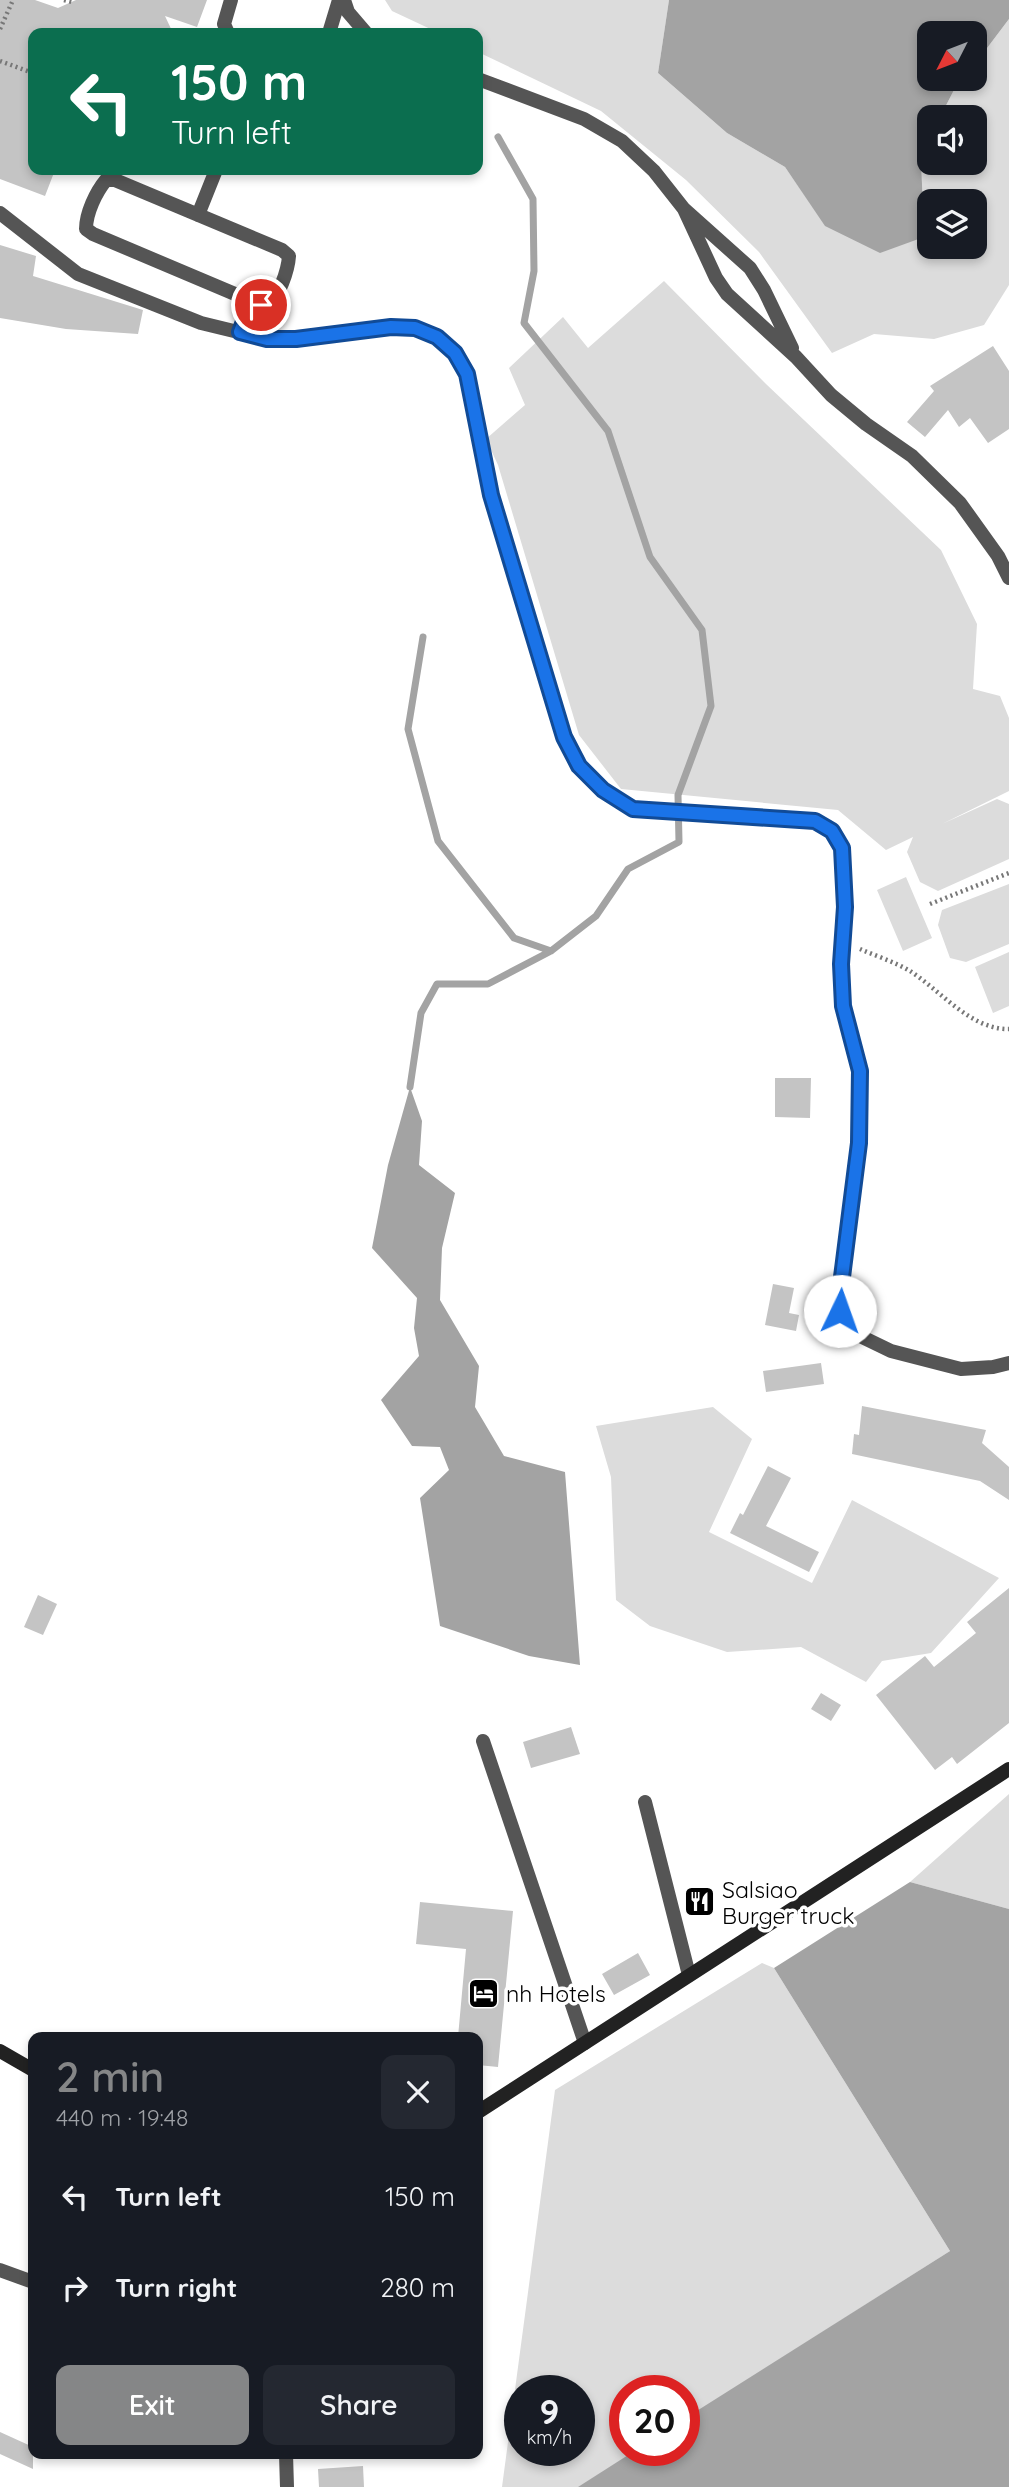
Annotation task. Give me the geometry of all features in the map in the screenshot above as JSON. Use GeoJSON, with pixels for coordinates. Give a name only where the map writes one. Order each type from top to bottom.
{"type":"FeatureCollection","features":[{"type":"Feature","properties":{"kind":"street"},"geometry":{"type":"LineString","coordinates":[[225,28],[223,24],[231,0]]}},
{"type":"Feature","properties":{"kind":"street"},"geometry":{"type":"LineString","coordinates":[[331,28],[342,0]]}},
{"type":"Feature","properties":{"kind":"street"},"geometry":{"type":"LineString","coordinates":[[342,0],[362,28]]}},
{"type":"Feature","properties":{"kind":"street"},"geometry":{"type":"LineString","coordinates":[[483,81],[584,119],[622,141],[654,171],[684,209],[750,268],[764,290],[796,356]]}},
{"type":"Feature","properties":{"kind":"street"},"geometry":{"type":"LineString","coordinates":[[198,215],[214,175]]}},
{"type":"Feature","properties":{"kind":"street"},"geometry":{"type":"LineString","coordinates":[[106,180],[115,180],[198,215],[282,250],[289,256],[273,301],[268,306],[86,229],[86,220],[100,187],[106,180]]}},
{"type":"Feature","properties":{"kind":"street"},"geometry":{"type":"LineString","coordinates":[[684,209],[716,278],[727,294],[796,356],[831,395],[866,424],[912,456],[960,503],[998,556],[1009,578]]}},
{"type":"Feature","properties":{"kind":"street"},"geometry":{"type":"LineString","coordinates":[[0,213],[78,274],[201,323],[267,339],[296,339],[391,327],[415,328],[437,337],[455,353],[467,374],[491,495],[564,737],[579,766],[603,790],[633,809],[815,821],[832,831],[842,848],[845,907],[843,1006],[860,1071],[859,1143],[840,1311],[860,1336],[891,1351],[961,1369],[1009,1363]]}},
{"type":"Feature","properties":{"kind":"street"},"geometry":{"type":"LineString","coordinates":[[240,332],[252,301]]}},
{"type":"Feature","properties":{"kind":"street"},"geometry":{"type":"LineString","coordinates":[[483,1741],[585,2043]]}},
{"type":"Feature","properties":{"kind":"street"},"geometry":{"type":"LineString","coordinates":[[483,2109],[1009,1769]]}},
{"type":"Feature","properties":{"kind":"street"},"geometry":{"type":"LineString","coordinates":[[645,1802],[689,1975]]}},
{"type":"Feature","properties":{"kind":"street"},"geometry":{"type":"LineString","coordinates":[[0,2051],[28,2067]]}},
{"type":"Feature","properties":{"kind":"street"},"geometry":{"type":"LineString","coordinates":[[0,2270],[28,2280]]}},
{"type":"Feature","properties":{"kind":"street"},"geometry":{"type":"LineString","coordinates":[[286,2459],[287,2487]]}},
{"type":"Feature","properties":{"kind":"path"},"geometry":{"type":"LineString","coordinates":[[0,29],[13,0]]}},
{"type":"Feature","properties":{"kind":"path"},"geometry":{"type":"LineString","coordinates":[[64,0],[72,2]]}},
{"type":"Feature","properties":{"kind":"path"},"geometry":{"type":"LineString","coordinates":[[0,61],[28,72]]}},
{"type":"Feature","properties":{"kind":"path"},"geometry":{"type":"LineString","coordinates":[[930,904],[1009,873]]}},
{"type":"Feature","properties":{"kind":"path"},"geometry":{"type":"LineString","coordinates":[[843,942],[909,971],[972,1017],[999,1029],[1009,1028]]}},
{"type":"Feature","properties":{"kind":"shaded area"},"geometry":{"type":"Polygon","coordinates":[[[385,0],[669,0],[658,73],[727,133],[785,167],[826,226],[917,236],[917,259],[987,259],[987,189],[922,189],[922,175],[987,175],[987,105],[946,105],[953,91],[987,91],[987,48],[1009,19],[1009,285],[984,325],[934,339],[874,334],[832,353],[759,252],[686,180],[601,111],[483,54],[483,28],[428,28],[392,11],[385,0]]]}},
{"type":"Feature","properties":{"kind":"shaded area"},"geometry":{"type":"Polygon","coordinates":[[[669,0],[1009,0],[1009,19],[987,48],[987,21],[917,21],[917,91],[953,91],[946,105],[917,105],[917,175],[922,175],[922,189],[917,189],[917,240],[880,253],[825,226],[785,167],[727,133],[658,73],[669,0]]]}},
{"type":"Feature","properties":{"kind":"shaded area"},"geometry":{"type":"Polygon","coordinates":[[[664,281],[766,384],[941,550],[977,624],[973,689],[1000,696],[1009,718],[1009,791],[942,824],[997,799],[1009,804],[1009,859],[938,891],[920,882],[907,852],[913,837],[886,850],[838,810],[621,789],[579,735],[498,465],[486,439],[525,405],[509,368],[563,317],[588,348],[664,281]]]}},
{"type":"Feature","properties":{"kind":"shaded area"},"geometry":{"type":"Polygon","coordinates":[[[906,877],[932,938],[903,951],[877,890],[906,877]]]}},
{"type":"Feature","properties":{"kind":"shaded area"},"geometry":{"type":"Polygon","coordinates":[[[1009,884],[1009,944],[966,962],[950,958],[938,925],[942,910],[1009,884]]]}},
{"type":"Feature","properties":{"kind":"shaded area"},"geometry":{"type":"Polygon","coordinates":[[[1009,952],[1009,1006],[993,1013],[975,967],[1009,952]]]}},
{"type":"Feature","properties":{"kind":"shaded area"},"geometry":{"type":"Polygon","coordinates":[[[410,1087],[422,1121],[419,1165],[455,1193],[442,1248],[440,1300],[479,1366],[475,1407],[504,1456],[565,1472],[580,1665],[529,1656],[440,1626],[420,1498],[449,1470],[440,1447],[412,1446],[381,1400],[419,1356],[414,1328],[417,1298],[372,1248],[388,1165],[410,1087]]]}},
{"type":"Feature","properties":{"kind":"shaded area"},"geometry":{"type":"Polygon","coordinates":[[[713,1407],[752,1439],[709,1532],[812,1583],[852,1500],[999,1578],[931,1653],[882,1661],[866,1682],[801,1647],[727,1652],[650,1626],[616,1600],[611,1477],[596,1426],[713,1407]]]}},
{"type":"Feature","properties":{"kind":"shaded area"},"geometry":{"type":"Polygon","coordinates":[[[1009,1794],[1009,1909],[910,1882],[1009,1794]]]}},
{"type":"Feature","properties":{"kind":"shaded area"},"geometry":{"type":"Polygon","coordinates":[[[910,1882],[1009,1909],[1009,2487],[578,2487],[611,2466],[700,2466],[700,2409],[950,2251],[774,1968],[910,1882]]]}},
{"type":"Feature","properties":{"kind":"shaded area"},"geometry":{"type":"Polygon","coordinates":[[[762,1963],[774,1968],[950,2251],[700,2410],[700,2375],[609,2375],[609,2466],[612,2466],[579,2487],[502,2487],[505,2466],[595,2466],[595,2375],[517,2375],[555,2090],[762,1963]]]}},
{"type":"Feature","properties":{"kind":"building"},"geometry":{"type":"Polygon","coordinates":[[[0,0],[35,0],[58,8],[76,0],[207,0],[197,27],[165,16],[171,28],[28,28],[28,175],[53,175],[45,196],[0,179],[0,0]]]}},
{"type":"Feature","properties":{"kind":"building"},"geometry":{"type":"Polygon","coordinates":[[[0,245],[36,256],[33,276],[143,310],[138,334],[66,329],[0,318],[0,245]]]}},
{"type":"Feature","properties":{"kind":"building"},"geometry":{"type":"Polygon","coordinates":[[[993,346],[1009,371],[1009,429],[988,443],[970,418],[959,427],[948,410],[925,437],[907,422],[934,391],[930,386],[993,346]]]}},
{"type":"Feature","properties":{"kind":"building"},"geometry":{"type":"Polygon","coordinates":[[[775,1078],[811,1078],[810,1118],[775,1117],[775,1078]]]}},
{"type":"Feature","properties":{"kind":"building"},"geometry":{"type":"Polygon","coordinates":[[[773,1284],[794,1288],[789,1313],[799,1315],[796,1331],[765,1325],[773,1284]]]}},
{"type":"Feature","properties":{"kind":"building"},"geometry":{"type":"Polygon","coordinates":[[[821,1363],[824,1384],[766,1392],[763,1371],[821,1363]]]}},
{"type":"Feature","properties":{"kind":"building"},"geometry":{"type":"Polygon","coordinates":[[[862,1406],[986,1430],[982,1443],[1009,1467],[1009,1500],[980,1481],[852,1454],[854,1434],[859,1435],[862,1406]]]}},
{"type":"Feature","properties":{"kind":"building"},"geometry":{"type":"Polygon","coordinates":[[[768,1466],[791,1478],[766,1526],[819,1552],[809,1572],[730,1533],[740,1513],[743,1515],[768,1466]]]}},
{"type":"Feature","properties":{"kind":"building"},"geometry":{"type":"Polygon","coordinates":[[[1009,1588],[1009,1723],[957,1764],[952,1757],[935,1770],[876,1695],[925,1656],[934,1667],[976,1633],[967,1622],[1009,1588]]]}},
{"type":"Feature","properties":{"kind":"building"},"geometry":{"type":"Polygon","coordinates":[[[38,1595],[57,1604],[43,1635],[24,1627],[38,1595]]]}},
{"type":"Feature","properties":{"kind":"building"},"geometry":{"type":"Polygon","coordinates":[[[821,1693],[841,1705],[831,1721],[811,1709],[821,1693]]]}},
{"type":"Feature","properties":{"kind":"building"},"geometry":{"type":"Polygon","coordinates":[[[571,1727],[580,1754],[531,1768],[523,1742],[571,1727]]]}},
{"type":"Feature","properties":{"kind":"building","name":"nh Hotels"},"geometry":{"type":"Polygon","coordinates":[[[420,1902],[513,1911],[498,2067],[483,2066],[483,2032],[458,2032],[466,1949],[416,1944],[420,1902]]]}},
{"type":"Feature","properties":{"kind":"building"},"geometry":{"type":"Polygon","coordinates":[[[638,1953],[650,1975],[614,1995],[602,1974],[638,1953]]]}},
{"type":"Feature","properties":{"kind":"building"},"geometry":{"type":"Polygon","coordinates":[[[0,2432],[28,2445],[28,2459],[33,2459],[33,2469],[0,2454],[0,2432]]]}},
{"type":"Feature","properties":{"kind":"building"},"geometry":{"type":"Polygon","coordinates":[[[363,2466],[364,2487],[319,2487],[318,2469],[363,2466]]]}},
{"type":"Feature","properties":{"kind":"waterway"},"geometry":{"type":"LineString","coordinates":[[410,1087],[421,1013],[437,984],[488,984],[551,951],[596,916],[628,869],[679,842],[678,795],[711,706],[702,630],[650,557],[608,431],[524,323],[534,271],[533,199],[498,137]]}},
{"type":"Feature","properties":{"kind":"waterway"},"geometry":{"type":"LineString","coordinates":[[423,637],[408,729],[438,841],[514,938],[551,951]]}},
{"type":"Feature","properties":{"kind":"place","name":"Salsiao Burger truck"},"geometry":{"type":"Point","coordinates":[699,1902]}},
{"type":"Feature","properties":{"kind":"place","name":"nh Hotels"},"geometry":{"type":"Point","coordinates":[483,1993]}},
{"type":"Feature","properties":{"kind":"route"},"geometry":{"type":"LineString","coordinates":[[261,305],[252,301],[240,332],[267,339],[296,339],[391,327],[415,328],[437,337],[455,353],[467,374],[491,495],[564,737],[579,766],[603,790],[633,809],[815,821],[832,831],[842,848],[845,907],[841,964],[843,1006],[860,1071],[859,1143],[840,1311]]}}]}
